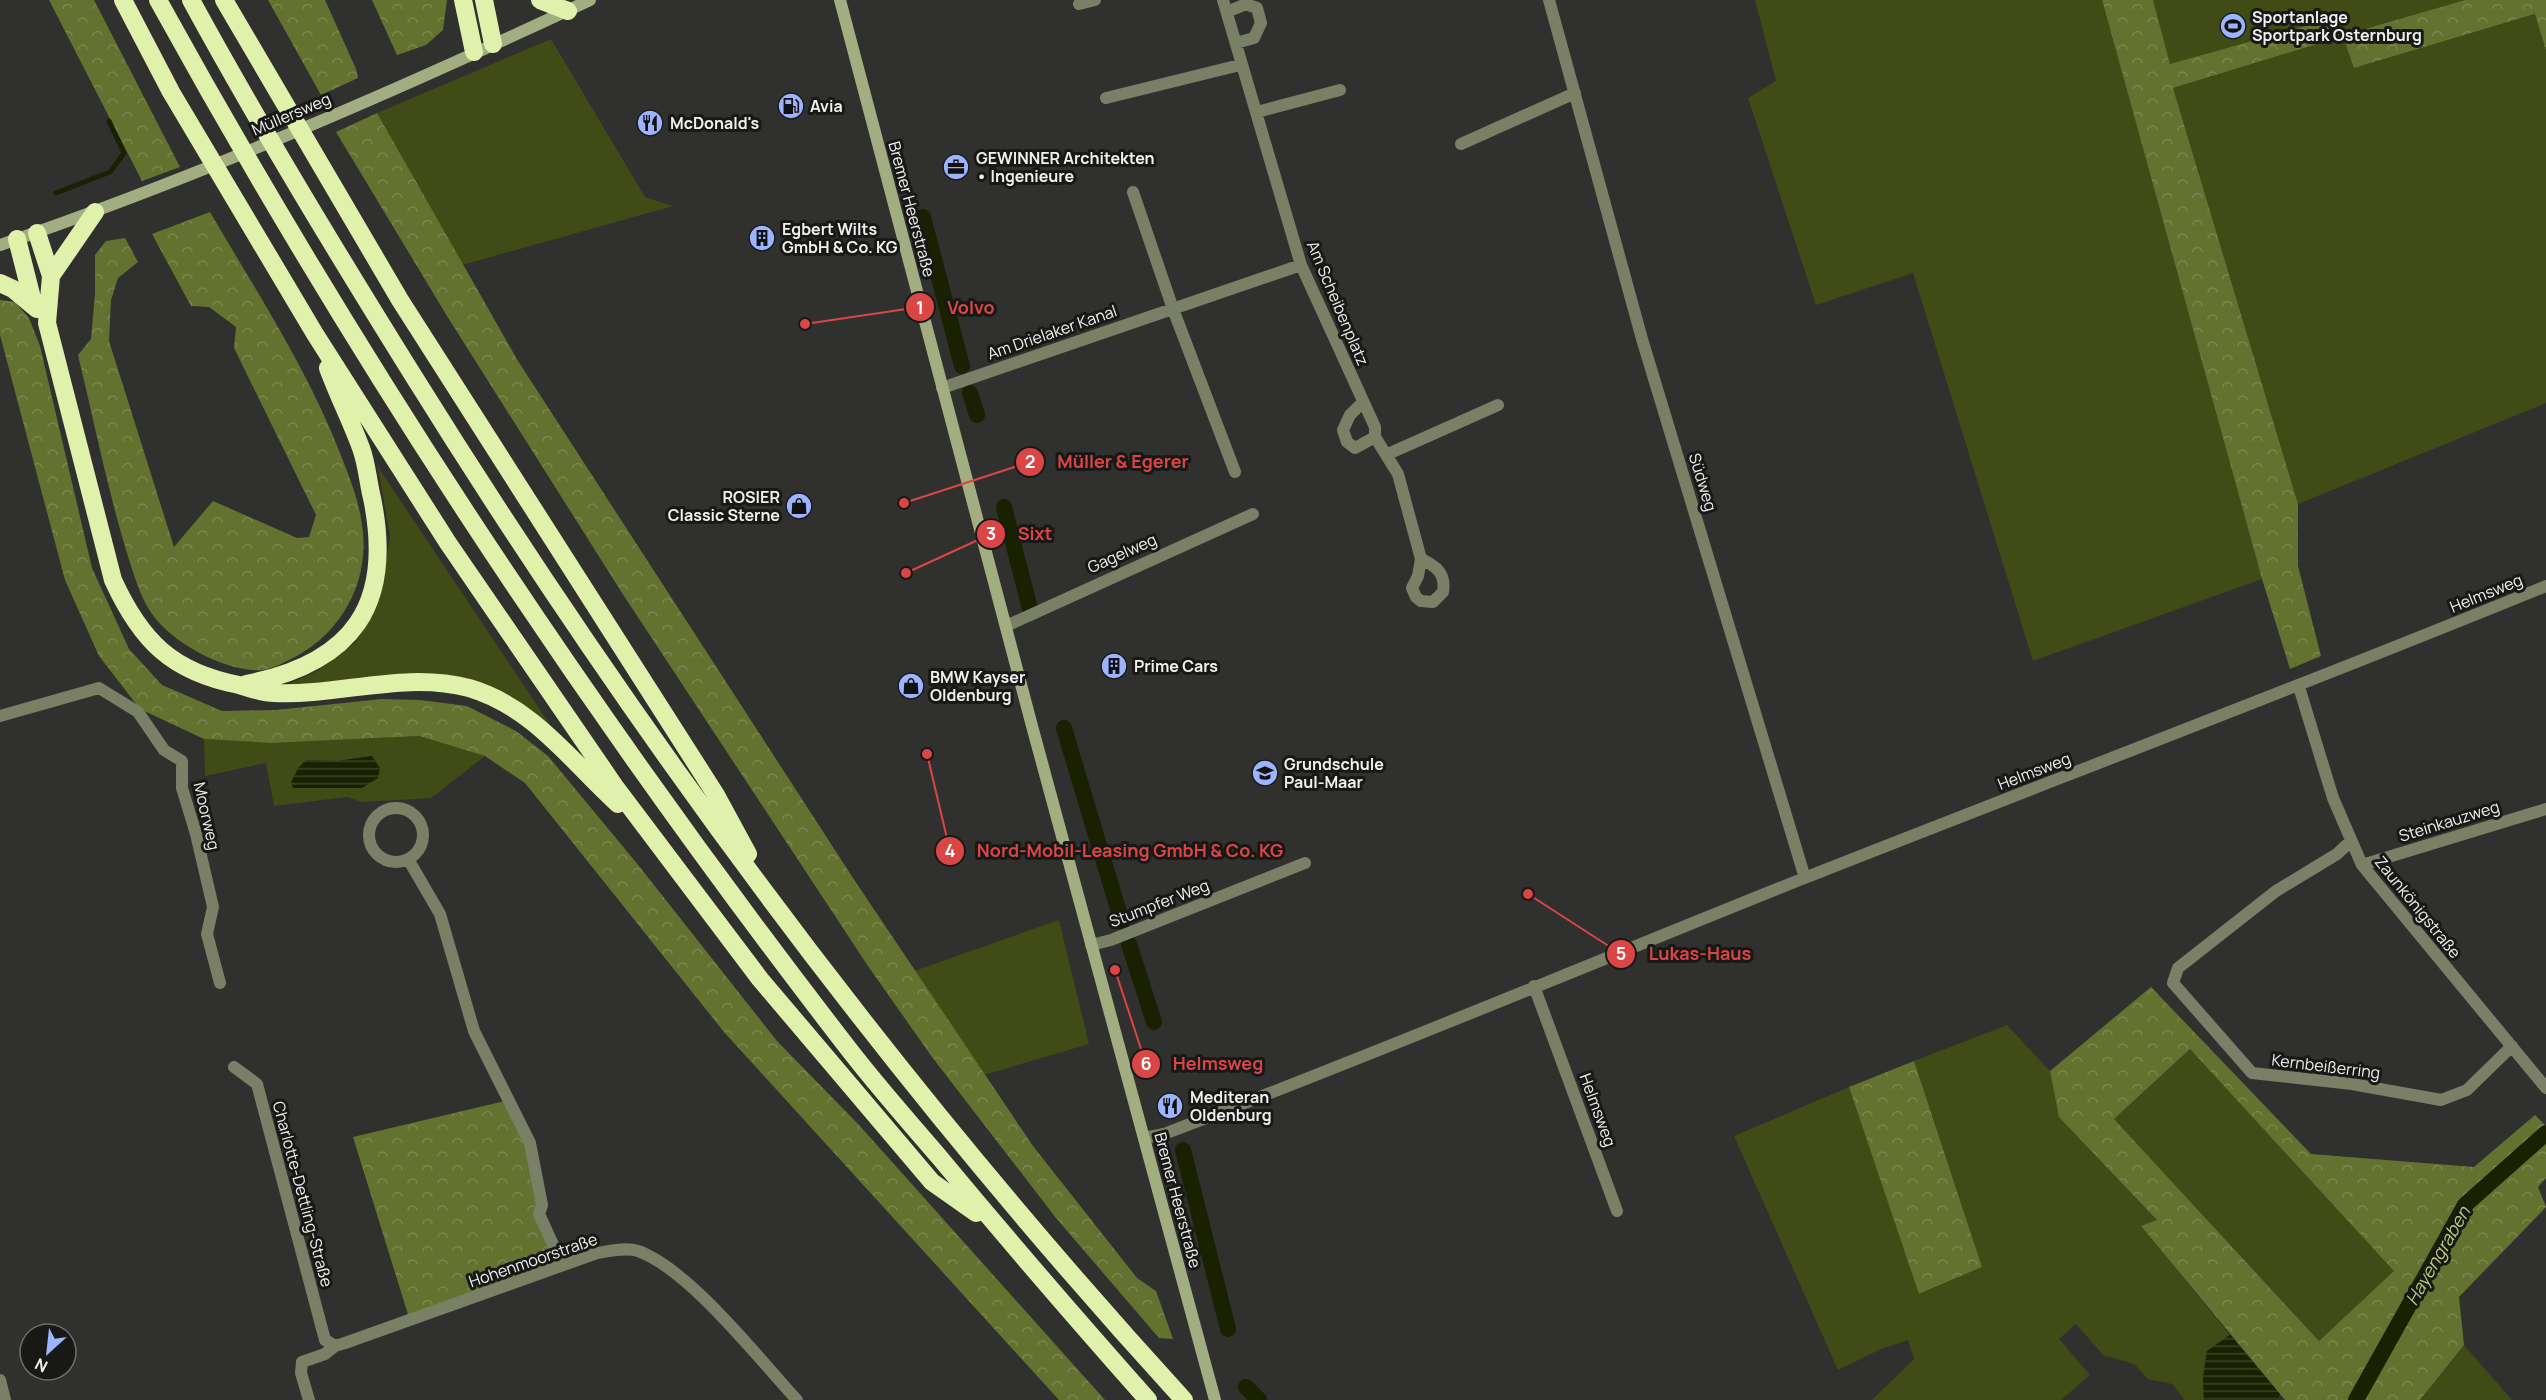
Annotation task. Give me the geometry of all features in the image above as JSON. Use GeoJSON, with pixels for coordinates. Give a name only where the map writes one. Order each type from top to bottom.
{"type":"FeatureCollection","features":[{"type":"Feature","properties":{"kind":"highway"},"geometry":{"type":"LineString","coordinates":[[123,0],[171,92],[315,334],[448,543],[645,830],[760,978],[932,1182],[995,1226]]}},
{"type":"Feature","properties":{"kind":"highway"},"geometry":{"type":"LineString","coordinates":[[158,0],[283,220],[439,473],[530,613],[638,768],[854,1055],[995,1226],[1148,1400]]}},
{"type":"Feature","properties":{"kind":"highway"},"geometry":{"type":"LineString","coordinates":[[192,0],[308,205],[458,447],[657,746],[782,916],[886,1050],[1021,1215],[1184,1400]]}},
{"type":"Feature","properties":{"kind":"highway"},"geometry":{"type":"LineString","coordinates":[[224,0],[400,300],[716,795],[782,916]]}},
{"type":"Feature","properties":{"kind":"highway"},"geometry":{"type":"LineString","coordinates":[[463,0],[474,52]]}},
{"type":"Feature","properties":{"kind":"highway"},"geometry":{"type":"LineString","coordinates":[[484,0],[493,44]]}},
{"type":"Feature","properties":{"kind":"highway"},"geometry":{"type":"LineString","coordinates":[[540,0],[568,11]]}},
{"type":"Feature","properties":{"kind":"highway"},"geometry":{"type":"LineString","coordinates":[[51,276],[95,212]]}},
{"type":"Feature","properties":{"kind":"highway"},"geometry":{"type":"LineString","coordinates":[[37,233],[51,276],[47,323],[102,543],[124,603],[147,638],[182,667],[204,678],[273,693],[407,682],[451,685],[484,694],[523,715],[546,732],[645,830]]}},
{"type":"Feature","properties":{"kind":"highway"},"geometry":{"type":"LineString","coordinates":[[8,242],[34,306],[47,323]]}},
{"type":"Feature","properties":{"kind":"highway"},"geometry":{"type":"LineString","coordinates":[[0,283],[34,306]]}},
{"type":"Feature","properties":{"kind":"highway"},"geometry":{"type":"LineString","coordinates":[[239,686],[277,678],[304,668],[332,650],[351,631],[369,604],[377,578],[380,553],[376,518],[362,450],[315,334]]}},
{"type":"Feature","properties":{"kind":"street","name":"Müllersweg"},"geometry":{"type":"LineString","coordinates":[[8,242],[95,212],[294,131],[591,0]]}},
{"type":"Feature","properties":{"kind":"street","name":"Bremer Heerstraße"},"geometry":{"type":"LineString","coordinates":[[840,0],[1091,945],[1215,1400]]}},
{"type":"Feature","properties":{"kind":"street"},"geometry":{"type":"LineString","coordinates":[[1079,4],[1095,0]]}},
{"type":"Feature","properties":{"kind":"street","name":"Südweg"},"geometry":{"type":"LineString","coordinates":[[1549,0],[1642,339],[1805,879]]}},
{"type":"Feature","properties":{"kind":"street","name":"Am Scheibenplatz"},"geometry":{"type":"LineString","coordinates":[[1236,43],[1254,38],[1261,23],[1257,8],[1246,4],[1225,6],[1240,65],[1257,112],[1301,265],[1375,427],[1375,437],[1388,454],[1398,474],[1421,559]]}},
{"type":"Feature","properties":{"kind":"street"},"geometry":{"type":"LineString","coordinates":[[1106,99],[1240,65]]}},
{"type":"Feature","properties":{"kind":"street"},"geometry":{"type":"LineString","coordinates":[[1257,112],[1340,90]]}},
{"type":"Feature","properties":{"kind":"street"},"geometry":{"type":"LineString","coordinates":[[1461,144],[1575,93]]}},
{"type":"Feature","properties":{"kind":"street"},"geometry":{"type":"LineString","coordinates":[[1133,192],[1173,309],[1235,472]]}},
{"type":"Feature","properties":{"kind":"street","name":"Am Drielaker Kanal"},"geometry":{"type":"LineString","coordinates":[[942,388],[1301,265]]}},
{"type":"Feature","properties":{"kind":"street"},"geometry":{"type":"LineString","coordinates":[[1363,402],[1350,415],[1343,430],[1347,442],[1355,448],[1375,437]]}},
{"type":"Feature","properties":{"kind":"street"},"geometry":{"type":"LineString","coordinates":[[1388,454],[1498,405]]}},
{"type":"Feature","properties":{"kind":"street","name":"Gagelweg"},"geometry":{"type":"LineString","coordinates":[[1006,626],[1253,514]]}},
{"type":"Feature","properties":{"kind":"street","name":"Helmsweg"},"geometry":{"type":"LineString","coordinates":[[1144,1138],[1164,1134],[1805,879],[2299,687],[2546,586]]}},
{"type":"Feature","properties":{"kind":"street","name":"Zaunkönigstraße"},"geometry":{"type":"LineString","coordinates":[[2299,687],[2333,798],[2362,865],[2546,1088]]}},
{"type":"Feature","properties":{"kind":"street","name":"Moorweg"},"geometry":{"type":"LineString","coordinates":[[0,716],[99,688],[138,712],[164,750],[182,761],[182,788],[196,834],[213,908],[207,934],[220,983]]}},
{"type":"Feature","properties":{"kind":"street"},"geometry":{"type":"LineString","coordinates":[[400,808],[415,816],[420,823],[423,831],[420,847],[408,859],[388,861],[373,849],[369,832],[371,823],[383,811],[400,808]]}},
{"type":"Feature","properties":{"kind":"street","name":"Steinkauzweg"},"geometry":{"type":"LineString","coordinates":[[2362,865],[2546,809]]}},
{"type":"Feature","properties":{"kind":"street","name":"Kernbeißerring"},"geometry":{"type":"LineString","coordinates":[[2351,841],[2337,854],[2276,891],[2178,968],[2173,983],[2252,1073],[2352,1084],[2441,1100],[2467,1090],[2512,1046]]}},
{"type":"Feature","properties":{"kind":"street"},"geometry":{"type":"LineString","coordinates":[[408,859],[440,914],[474,1031],[530,1143],[542,1205],[539,1214],[562,1264]]}},
{"type":"Feature","properties":{"kind":"street","name":"Stumpfer Weg"},"geometry":{"type":"LineString","coordinates":[[1091,945],[1111,940],[1305,863]]}},
{"type":"Feature","properties":{"kind":"street","name":"Helmsweg"},"geometry":{"type":"LineString","coordinates":[[1534,986],[1617,1211]]}},
{"type":"Feature","properties":{"kind":"street","name":"Charlotte-Dettling-Straße"},"geometry":{"type":"LineString","coordinates":[[234,1066],[257,1084],[330,1343]]}},
{"type":"Feature","properties":{"kind":"street","name":"Hohenmoorstraße"},"geometry":{"type":"LineString","coordinates":[[309,1400],[301,1373],[302,1362],[325,1354],[330,1343],[597,1253],[636,1250],[657,1260],[703,1298],[797,1400]]}},
{"type":"Feature","properties":{"kind":"street"},"geometry":{"type":"LineString","coordinates":[[0,1380],[5,1400]]}},
{"type":"Feature","properties":{"kind":"green space"},"geometry":{"type":"Polygon","coordinates":[[[49,0],[94,0],[180,167],[142,181],[49,0]]]}},
{"type":"Feature","properties":{"kind":"green space"},"geometry":{"type":"Polygon","coordinates":[[[268,0],[325,0],[358,78],[321,95],[268,0]]]}},
{"type":"Feature","properties":{"kind":"green space"},"geometry":{"type":"Polygon","coordinates":[[[372,0],[447,0],[443,30],[426,45],[397,55],[372,0]]]}},
{"type":"Feature","properties":{"kind":"green space"},"geometry":{"type":"Polygon","coordinates":[[[1755,0],[2102,0],[2262,579],[2033,661],[1913,273],[1816,305],[1748,98],[1776,81],[1755,0]]]}},
{"type":"Feature","properties":{"kind":"green space"},"geometry":{"type":"Polygon","coordinates":[[[2102,0],[2153,0],[2170,64],[2338,17],[2344,35],[2465,0],[2546,0],[2546,50],[2535,14],[2354,68],[2343,36],[2173,88],[2298,504],[2298,566],[2321,656],[2290,669],[2262,579],[2102,0]]]}},
{"type":"Feature","properties":{"kind":"green space","name":"Sportanlage Sportpark Osternburg"},"geometry":{"type":"Polygon","coordinates":[[[2153,0],[2465,0],[2344,35],[2338,17],[2170,65],[2153,0]]]}},
{"type":"Feature","properties":{"kind":"green space"},"geometry":{"type":"Polygon","coordinates":[[[2536,14],[2546,50],[2546,403],[2298,504],[2173,88],[2344,35],[2354,68],[2536,14]]]}},
{"type":"Feature","properties":{"kind":"green space"},"geometry":{"type":"Polygon","coordinates":[[[551,39],[645,197],[673,206],[462,265],[377,113],[551,39]]]}},
{"type":"Feature","properties":{"kind":"green space"},"geometry":{"type":"Polygon","coordinates":[[[377,113],[518,361],[855,881],[1033,1146],[1137,1278],[1156,1291],[1173,1339],[1159,1338],[1056,1218],[932,1057],[868,966],[624,596],[447,316],[336,132],[377,113]]]}},
{"type":"Feature","properties":{"kind":"green space"},"geometry":{"type":"Polygon","coordinates":[[[210,212],[280,330],[327,421],[350,479],[359,506],[362,525],[364,546],[362,567],[348,605],[337,622],[307,650],[279,665],[263,670],[233,667],[202,654],[173,635],[152,614],[140,592],[120,529],[78,355],[91,339],[95,294],[95,255],[106,241],[125,238],[138,262],[118,278],[111,300],[109,341],[174,547],[213,501],[297,538],[309,537],[316,515],[234,348],[236,327],[209,307],[191,306],[152,234],[210,212]]]}},
{"type":"Feature","properties":{"kind":"green space"},"geometry":{"type":"Polygon","coordinates":[[[0,300],[15,302],[29,318],[40,346],[92,568],[129,649],[162,685],[222,711],[276,710],[382,699],[420,700],[467,706],[516,731],[548,756],[639,866],[777,1041],[859,1125],[1105,1400],[1059,1400],[724,1032],[525,783],[485,756],[419,736],[271,743],[204,739],[140,709],[99,656],[65,580],[0,335],[0,300]]]}},
{"type":"Feature","properties":{"kind":"green space"},"geometry":{"type":"Polygon","coordinates":[[[378,467],[551,726],[447,680],[285,686],[319,670],[356,642],[379,600],[390,537],[378,467]]]}},
{"type":"Feature","properties":{"kind":"green space"},"geometry":{"type":"Polygon","coordinates":[[[419,736],[485,756],[431,798],[362,802],[347,797],[274,806],[266,763],[205,776],[204,739],[271,743],[419,736]],[[372,756],[337,761],[306,760],[378,778],[372,756]]]}},
{"type":"Feature","properties":{"kind":"green space"},"geometry":{"type":"Polygon","coordinates":[[[1059,920],[1089,1044],[984,1075],[914,971],[1059,920]]]}},
{"type":"Feature","properties":{"kind":"green space"},"geometry":{"type":"Polygon","coordinates":[[[2151,987],[2311,1154],[2474,1167],[2535,1115],[2546,1126],[2546,1178],[2538,1187],[2546,1207],[2459,1297],[2464,1345],[2420,1400],[2285,1400],[2141,1226],[2157,1220],[2059,1117],[2050,1071],[2151,987]],[[2190,1049],[2114,1119],[2319,1341],[2394,1271],[2190,1049]]]}},
{"type":"Feature","properties":{"kind":"green space"},"geometry":{"type":"Polygon","coordinates":[[[2007,1025],[2050,1071],[2060,1117],[2157,1220],[2142,1227],[2230,1335],[2207,1351],[2203,1378],[2204,1400],[2185,1400],[2172,1384],[2148,1379],[2134,1364],[2103,1355],[2076,1324],[2059,1339],[2090,1375],[2061,1400],[1872,1400],[1914,1359],[1908,1340],[1881,1349],[1838,1370],[1734,1136],[1849,1087],[1920,1294],[1982,1267],[1914,1061],[2007,1025]]]}},
{"type":"Feature","properties":{"kind":"green space"},"geometry":{"type":"Polygon","coordinates":[[[2190,1049],[2395,1271],[2319,1341],[2114,1119],[2190,1049]]]}},
{"type":"Feature","properties":{"kind":"green space"},"geometry":{"type":"Polygon","coordinates":[[[1914,1061],[1982,1267],[1919,1294],[1849,1087],[1914,1061]]]}},
{"type":"Feature","properties":{"kind":"green space"},"geometry":{"type":"Polygon","coordinates":[[[509,1100],[530,1143],[542,1205],[562,1264],[410,1321],[353,1137],[509,1100]]]}},
{"type":"Feature","properties":{"kind":"green space"},"geometry":{"type":"Polygon","coordinates":[[[2464,1345],[2512,1400],[2420,1400],[2464,1345]]]}},
{"type":"Feature","properties":{"kind":"shaded area"},"geometry":{"type":"Polygon","coordinates":[[[372,756],[380,768],[378,778],[362,788],[293,788],[291,782],[299,767],[306,760],[337,761],[372,756]]]}},
{"type":"Feature","properties":{"kind":"shaded area"},"geometry":{"type":"Polygon","coordinates":[[[2230,1335],[2280,1394],[2277,1400],[2204,1400],[2203,1378],[2207,1351],[2230,1335]]]}},
{"type":"Feature","properties":{"kind":"waterway"},"geometry":{"type":"LineString","coordinates":[[56,193],[110,172],[124,153],[109,121]]}},
{"type":"Feature","properties":{"kind":"waterway"},"geometry":{"type":"LineString","coordinates":[[923,217],[962,366]]}},
{"type":"Feature","properties":{"kind":"waterway"},"geometry":{"type":"LineString","coordinates":[[970,393],[977,415]]}},
{"type":"Feature","properties":{"kind":"waterway"},"geometry":{"type":"LineString","coordinates":[[1004,507],[1030,609]]}},
{"type":"Feature","properties":{"kind":"waterway"},"geometry":{"type":"LineString","coordinates":[[1064,728],[1122,922]]}},
{"type":"Feature","properties":{"kind":"waterway"},"geometry":{"type":"LineString","coordinates":[[1129,944],[1154,1022]]}},
{"type":"Feature","properties":{"kind":"waterway","name":"Hayengraben"},"geometry":{"type":"LineString","coordinates":[[2356,1400],[2465,1205],[2546,1133]]}},
{"type":"Feature","properties":{"kind":"waterway"},"geometry":{"type":"LineString","coordinates":[[1183,1150],[1228,1329]]}},
{"type":"Feature","properties":{"kind":"waterway"},"geometry":{"type":"LineString","coordinates":[[1246,1387],[1259,1400]]}},
{"type":"Feature","properties":{"kind":"place","name":"Sportanlage Sportpark Osternburg"},"geometry":{"type":"Point","coordinates":[2233,26]}},
{"type":"Feature","properties":{"kind":"place","name":"Avia"},"geometry":{"type":"Point","coordinates":[791,106]}},
{"type":"Feature","properties":{"kind":"place","name":"McDonald's"},"geometry":{"type":"Point","coordinates":[650,123]}},
{"type":"Feature","properties":{"kind":"place","name":"GEWINNER Architekten • Ingenieure"},"geometry":{"type":"Point","coordinates":[956,167]}},
{"type":"Feature","properties":{"kind":"place","name":"Egbert Wilts GmbH & Co. KG"},"geometry":{"type":"Point","coordinates":[762,238]}},
{"type":"Feature","properties":{"kind":"place","name":"Volvo"},"geometry":{"type":"Point","coordinates":[805,324]}},
{"type":"Feature","properties":{"kind":"place","name":"Müller & Egerer"},"geometry":{"type":"Point","coordinates":[904,503]}},
{"type":"Feature","properties":{"kind":"place","name":"ROSIER Classic Sterne"},"geometry":{"type":"Point","coordinates":[799,506]}},
{"type":"Feature","properties":{"kind":"place","name":"Sixt"},"geometry":{"type":"Point","coordinates":[906,573]}},
{"type":"Feature","properties":{"kind":"place","name":"Prime Cars"},"geometry":{"type":"Point","coordinates":[1114,666]}},
{"type":"Feature","properties":{"kind":"place","name":"BMW Kayser Oldenburg"},"geometry":{"type":"Point","coordinates":[911,686]}},
{"type":"Feature","properties":{"kind":"place","name":"Nord-Mobil-Leasing GmbH & Co. KG"},"geometry":{"type":"Point","coordinates":[927,754]}},
{"type":"Feature","properties":{"kind":"place","name":"Grundschule Paul-Maar"},"geometry":{"type":"Point","coordinates":[1265,773]}},
{"type":"Feature","properties":{"kind":"place","name":"Lukas-Haus"},"geometry":{"type":"Point","coordinates":[1528,894]}},
{"type":"Feature","properties":{"kind":"place","name":"Helmsweg"},"geometry":{"type":"Point","coordinates":[1115,970]}},
{"type":"Feature","properties":{"kind":"place","name":"Mediteran Oldenburg"},"geometry":{"type":"Point","coordinates":[1170,1106]}}]}
